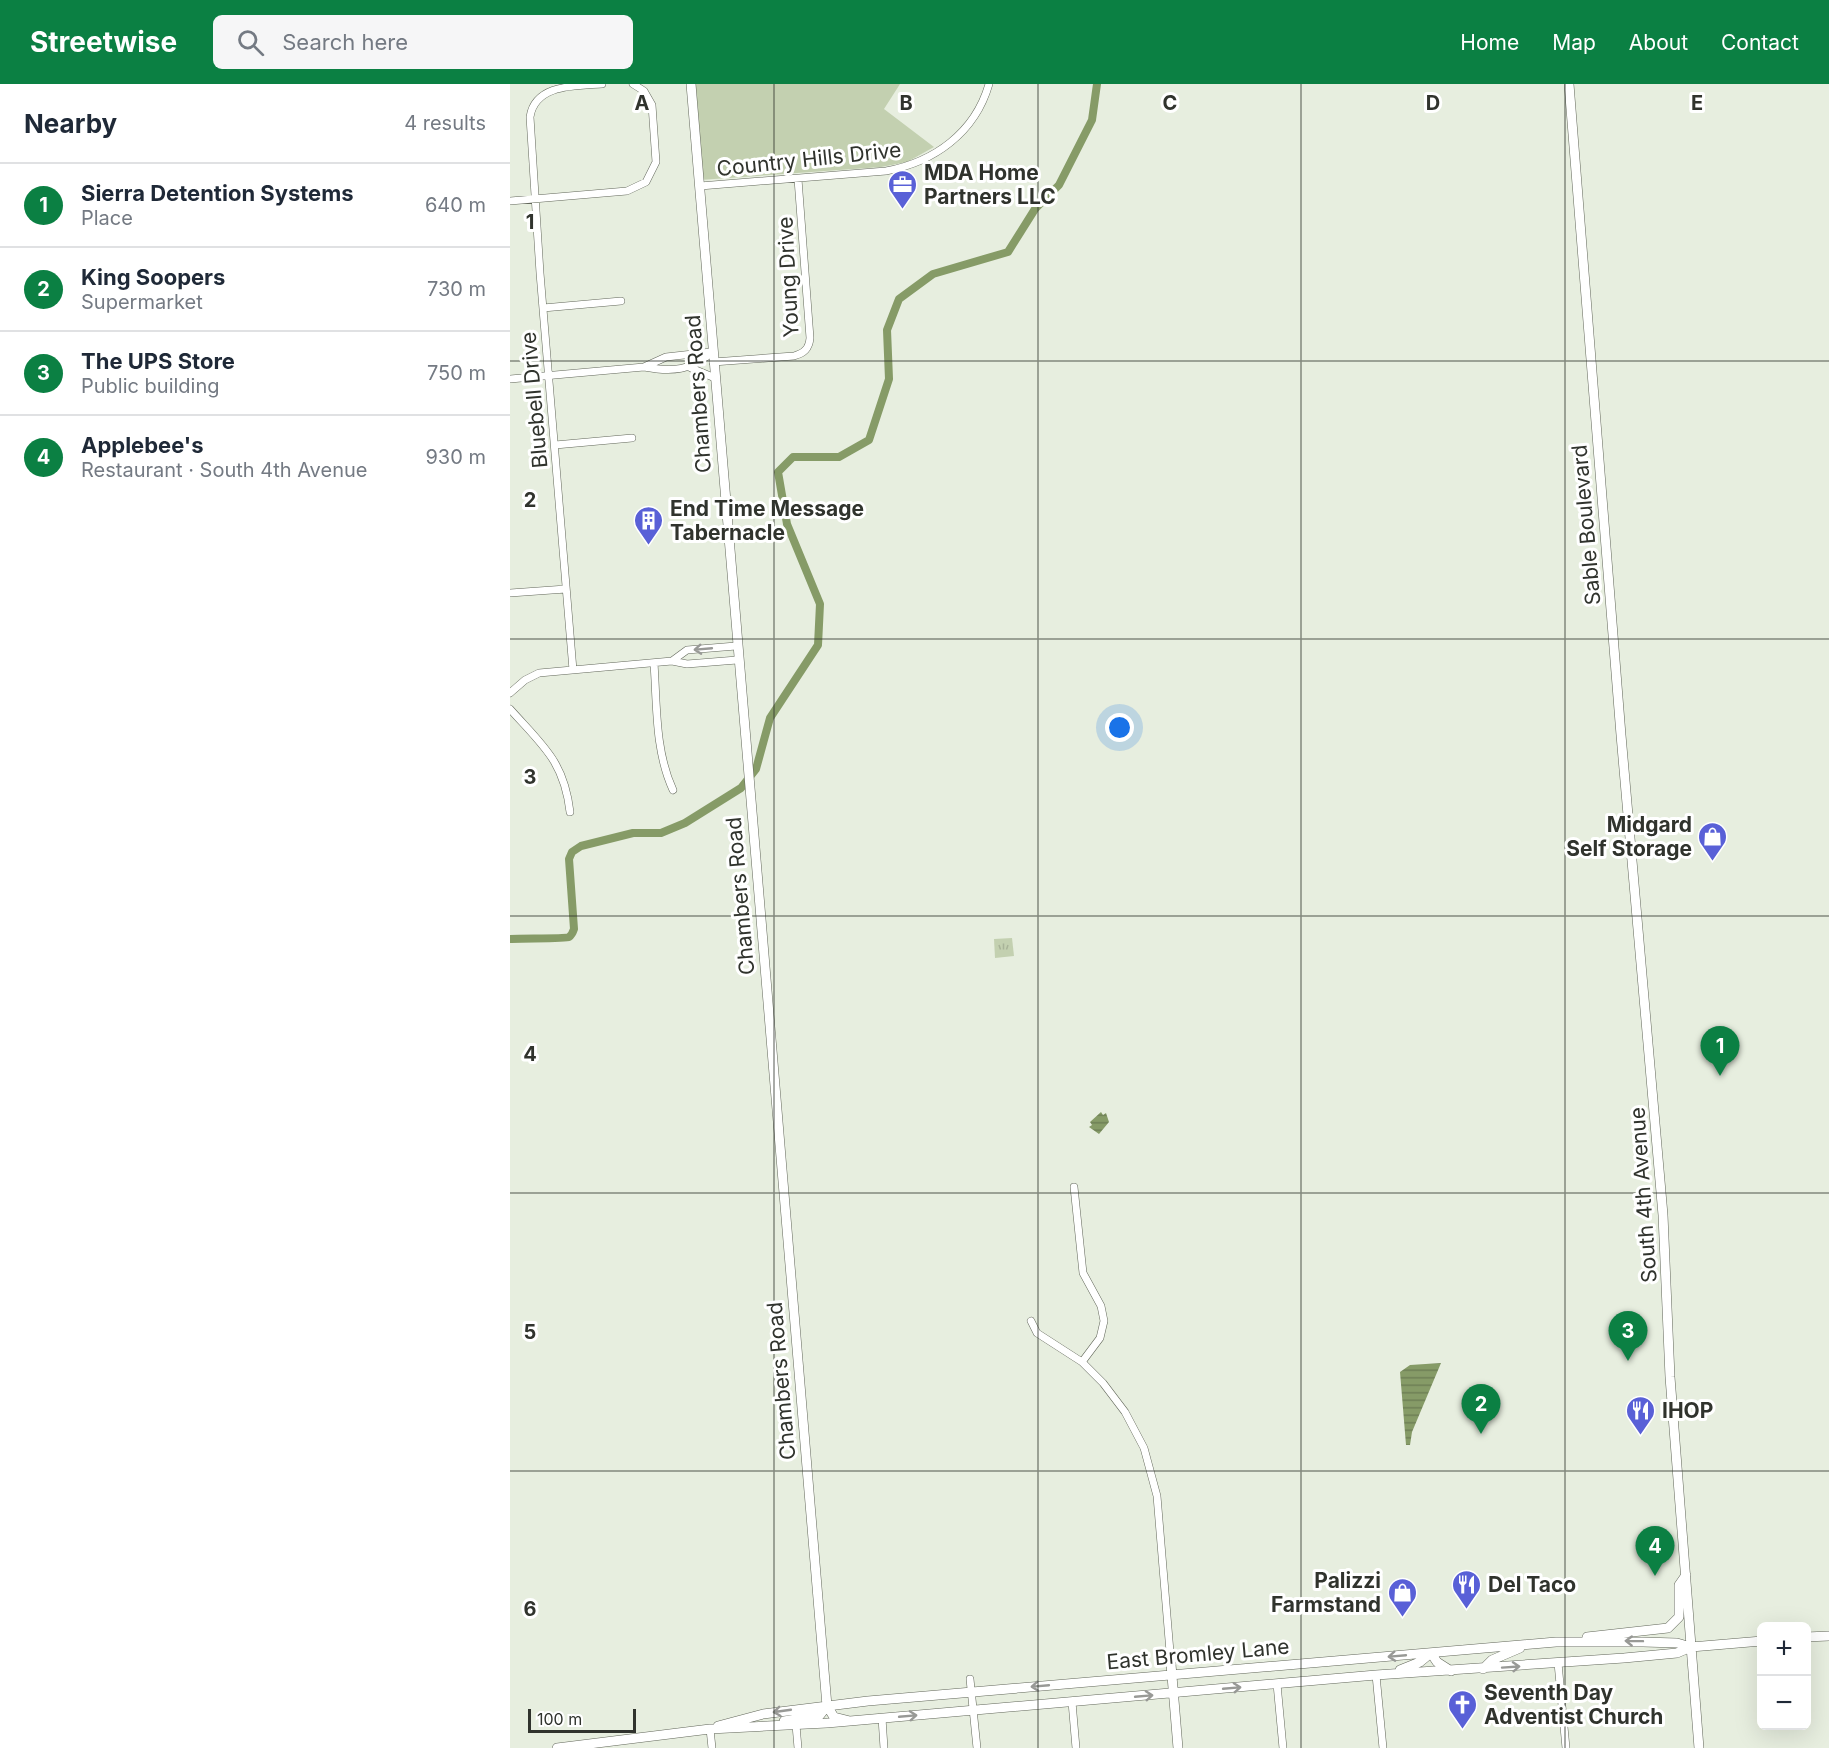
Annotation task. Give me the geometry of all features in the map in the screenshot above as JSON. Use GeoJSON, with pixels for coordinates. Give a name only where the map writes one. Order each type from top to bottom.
{"type":"FeatureCollection","features":[{"type":"Feature","properties":{"kind":"main road","name":"Chambers Road"},"geometry":{"type":"LineString","coordinates":[[690,84],[826,1706]]}},
{"type":"Feature","properties":{"kind":"main road","name":"Sable Boulevard"},"geometry":{"type":"LineString","coordinates":[[1569,84],[1640,963]]}},
{"type":"Feature","properties":{"kind":"main road","name":"South 4th Avenue"},"geometry":{"type":"LineString","coordinates":[[1640,963],[1649,1032],[1663,1215],[1670,1377],[1699,1748]]}},
{"type":"Feature","properties":{"kind":"main road"},"geometry":{"type":"LineString","coordinates":[[1581,1640],[1592,1635],[1668,1628],[1679,1617],[1679,1585],[1686,1575]]}},
{"type":"Feature","properties":{"kind":"main road"},"geometry":{"type":"LineString","coordinates":[[1811,1638],[1829,1636]]}},
{"type":"Feature","properties":{"kind":"main road","name":"East Bromley Lane"},"geometry":{"type":"LineString","coordinates":[[710,1729],[754,1716],[826,1706],[1528,1644],[1581,1640],[1677,1643],[1692,1647]]}},
{"type":"Feature","properties":{"kind":"main road","name":"East Bromley Lane"},"geometry":{"type":"LineString","coordinates":[[557,1748],[584,1747],[710,1729],[850,1721],[1376,1675],[1558,1663],[1677,1653],[1692,1647],[1757,1641]]}},
{"type":"Feature","properties":{"kind":"main road"},"geometry":{"type":"LineString","coordinates":[[1483,1669],[1492,1660],[1528,1644]]}},
{"type":"Feature","properties":{"kind":"main road"},"geometry":{"type":"LineString","coordinates":[[1389,1674],[1417,1665],[1431,1653],[1437,1662],[1450,1671]]}},
{"type":"Feature","properties":{"kind":"main road"},"geometry":{"type":"LineString","coordinates":[[1171,1664],[1178,1748]]}},
{"type":"Feature","properties":{"kind":"main road"},"geometry":{"type":"LineString","coordinates":[[752,1727],[820,1715],[826,1706],[834,1717],[850,1721]]}},
{"type":"Feature","properties":{"kind":"street","name":"Bluebell Drive"},"geometry":{"type":"LineString","coordinates":[[573,670],[543,309],[530,117],[537,99],[545,92],[559,88],[602,84]]}},
{"type":"Feature","properties":{"kind":"street"},"geometry":{"type":"LineString","coordinates":[[510,201],[627,191],[639,187],[648,180],[656,162],[652,105],[644,91],[633,84]]}},
{"type":"Feature","properties":{"kind":"street","name":"Country Hills Drive"},"geometry":{"type":"LineString","coordinates":[[700,186],[886,171],[925,161],[949,145],[964,130],[980,106],[989,84]]}},
{"type":"Feature","properties":{"kind":"street","name":"Young Drive"},"geometry":{"type":"LineString","coordinates":[[713,362],[794,356],[804,352],[808,347],[810,338],[798,179]]}},
{"type":"Feature","properties":{"kind":"street"},"geometry":{"type":"LineString","coordinates":[[543,309],[621,301]]}},
{"type":"Feature","properties":{"kind":"street"},"geometry":{"type":"LineString","coordinates":[[644,367],[666,357],[713,351]]}},
{"type":"Feature","properties":{"kind":"street"},"geometry":{"type":"LineString","coordinates":[[510,379],[644,367],[662,370],[689,368],[699,364],[713,351]]}},
{"type":"Feature","properties":{"kind":"street"},"geometry":{"type":"LineString","coordinates":[[689,368],[715,378]]}},
{"type":"Feature","properties":{"kind":"street"},"geometry":{"type":"LineString","coordinates":[[555,445],[632,438]]}},
{"type":"Feature","properties":{"kind":"street"},"geometry":{"type":"LineString","coordinates":[[510,593],[566,589]]}},
{"type":"Feature","properties":{"kind":"street"},"geometry":{"type":"LineString","coordinates":[[672,661],[687,650],[736,646]]}},
{"type":"Feature","properties":{"kind":"street"},"geometry":{"type":"LineString","coordinates":[[510,693],[535,675],[672,661],[687,664],[737,660]]}},
{"type":"Feature","properties":{"kind":"street"},"geometry":{"type":"LineString","coordinates":[[654,663],[661,753],[664,771],[673,790]]}},
{"type":"Feature","properties":{"kind":"street"},"geometry":{"type":"LineString","coordinates":[[510,709],[558,766],[567,788],[570,812]]}},
{"type":"Feature","properties":{"kind":"street"},"geometry":{"type":"LineString","coordinates":[[1074,1187],[1083,1273],[1101,1306],[1104,1322],[1100,1338],[1082,1362]]}},
{"type":"Feature","properties":{"kind":"street"},"geometry":{"type":"LineString","coordinates":[[1031,1321],[1037,1333],[1082,1362],[1103,1383],[1125,1412],[1144,1448],[1152,1473],[1158,1508],[1171,1664]]}},
{"type":"Feature","properties":{"kind":"street"},"geometry":{"type":"LineString","coordinates":[[1558,1663],[1566,1748]]}},
{"type":"Feature","properties":{"kind":"street"},"geometry":{"type":"LineString","coordinates":[[1376,1675],[1383,1748]]}},
{"type":"Feature","properties":{"kind":"street"},"geometry":{"type":"LineString","coordinates":[[970,1679],[977,1748]]}},
{"type":"Feature","properties":{"kind":"street"},"geometry":{"type":"LineString","coordinates":[[1277,1684],[1283,1748]]}},
{"type":"Feature","properties":{"kind":"street"},"geometry":{"type":"LineString","coordinates":[[1072,1702],[1076,1748]]}},
{"type":"Feature","properties":{"kind":"street"},"geometry":{"type":"LineString","coordinates":[[882,1718],[884,1748]]}},
{"type":"Feature","properties":{"kind":"street"},"geometry":{"type":"LineString","coordinates":[[796,1725],[798,1748]]}},
{"type":"Feature","properties":{"kind":"street"},"geometry":{"type":"LineString","coordinates":[[710,1729],[712,1748]]}},
{"type":"Feature","properties":{"kind":"green space"},"geometry":{"type":"Polygon","coordinates":[[[690,84],[900,84],[884,109],[934,147],[907,162],[881,167],[700,180],[690,84]]]}},
{"type":"Feature","properties":{"kind":"green space"},"geometry":{"type":"Polygon","coordinates":[[[1012,938],[1014,956],[995,958],[994,939],[1012,938]]]}},
{"type":"Feature","properties":{"kind":"shaded area"},"geometry":{"type":"Polygon","coordinates":[[[1101,1112],[1103,1115],[1106,1113],[1109,1122],[1099,1134],[1089,1127],[1092,1125],[1090,1122],[1101,1112]]]}},
{"type":"Feature","properties":{"kind":"shaded area"},"geometry":{"type":"Polygon","coordinates":[[[1441,1363],[1412,1432],[1410,1445],[1406,1445],[1400,1372],[1410,1365],[1441,1363]]]}},
{"type":"Feature","properties":{"kind":"waterway"},"geometry":{"type":"LineString","coordinates":[[510,939],[566,938],[572,934],[574,929],[569,859],[572,852],[581,846],[633,833],[661,833],[685,823],[741,788],[756,769],[770,718],[818,645],[820,604],[787,524],[778,472],[793,457],[839,457],[869,440],[889,379],[887,330],[899,299],[933,274],[1008,252],[1035,209],[1059,185],[1092,120],[1097,84]]}},
{"type":"Feature","properties":{"kind":"place","name":"MDA Home Partners LLC"},"geometry":{"type":"Point","coordinates":[903,210]}},
{"type":"Feature","properties":{"kind":"place","name":"End Time Message Tabernacle"},"geometry":{"type":"Point","coordinates":[649,546]}},
{"type":"Feature","properties":{"kind":"place","name":"Midgard Self Storage"},"geometry":{"type":"Point","coordinates":[1713,862]}},
{"type":"Feature","properties":{"kind":"place","name":"Sierra Detention Systems"},"geometry":{"type":"Point","coordinates":[1720,1076]}},
{"type":"Feature","properties":{"kind":"place","name":"The UPS Store"},"geometry":{"type":"Point","coordinates":[1628,1361]}},
{"type":"Feature","properties":{"kind":"place","name":"King Soopers"},"geometry":{"type":"Point","coordinates":[1481,1434]}},
{"type":"Feature","properties":{"kind":"place","name":"IHOP"},"geometry":{"type":"Point","coordinates":[1641,1436]}},
{"type":"Feature","properties":{"kind":"place","name":"Applebee's"},"geometry":{"type":"Point","coordinates":[1655,1576]}},
{"type":"Feature","properties":{"kind":"place","name":"Del Taco"},"geometry":{"type":"Point","coordinates":[1467,1610]}},
{"type":"Feature","properties":{"kind":"place","name":"Palizzi Farmstand"},"geometry":{"type":"Point","coordinates":[1402,1618]}},
{"type":"Feature","properties":{"kind":"place","name":"Seventh Day Adventist Church"},"geometry":{"type":"Point","coordinates":[1463,1730]}}]}
